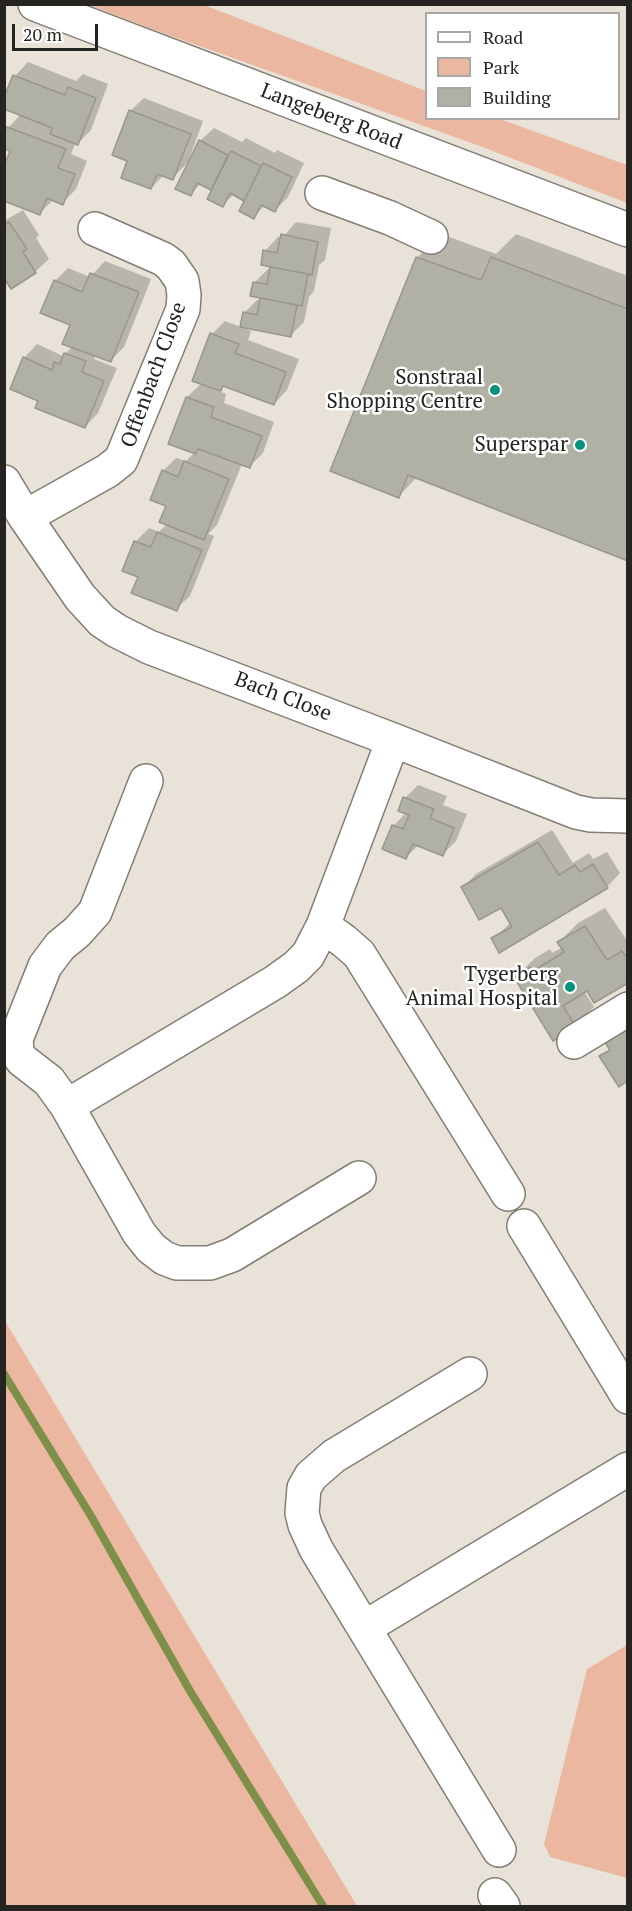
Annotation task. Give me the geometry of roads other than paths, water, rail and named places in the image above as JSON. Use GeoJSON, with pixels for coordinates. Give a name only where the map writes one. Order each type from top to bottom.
{"type":"FeatureCollection","features":[{"type":"Feature","properties":{"kind":"street","name":"Langeberg Road"},"geometry":{"type":"LineString","coordinates":[[35,4],[627,230]]}},
{"type":"Feature","properties":{"kind":"street"},"geometry":{"type":"LineString","coordinates":[[322,192],[390,218],[431,237]]}},
{"type":"Feature","properties":{"kind":"street","name":"Offenbach Close"},"geometry":{"type":"LineString","coordinates":[[26,517],[107,471],[121,460],[183,309],[182,281],[171,265],[163,259],[95,229]]}},
{"type":"Feature","properties":{"kind":"street","name":"Bach Close"},"geometry":{"type":"LineString","coordinates":[[4,482],[64,575],[89,608],[117,631],[149,647],[576,812],[591,815],[627,816]]}},
{"type":"Feature","properties":{"kind":"street"},"geometry":{"type":"LineString","coordinates":[[67,1106],[296,968],[308,955],[323,926],[393,740]]}},
{"type":"Feature","properties":{"kind":"street"},"geometry":{"type":"LineString","coordinates":[[146,781],[95,912],[77,932],[60,946],[45,966],[16,1039],[19,1057],[49,1081],[67,1106],[139,1233],[151,1248],[164,1258],[177,1263],[210,1263],[232,1254],[359,1178]]}},
{"type":"Feature","properties":{"kind":"street"},"geometry":{"type":"LineString","coordinates":[[323,926],[359,954],[508,1194]]}},
{"type":"Feature","properties":{"kind":"street"},"geometry":{"type":"LineString","coordinates":[[574,1042],[627,1009]]}},
{"type":"Feature","properties":{"kind":"street"},"geometry":{"type":"LineString","coordinates":[[524,1226],[627,1397]]}},
{"type":"Feature","properties":{"kind":"street"},"geometry":{"type":"LineString","coordinates":[[470,1374],[334,1456],[311,1476],[304,1488],[302,1513],[316,1549],[499,1850]]}},
{"type":"Feature","properties":{"kind":"street"},"geometry":{"type":"LineString","coordinates":[[364,1628],[627,1469]]}},
{"type":"Feature","properties":{"kind":"waterway"},"geometry":{"type":"LineString","coordinates":[[4,1374],[91,1516],[190,1691],[323,1906]]}},
{"type":"Feature","properties":{"kind":"place","name":"Sonstraal Shopping Centre"},"geometry":{"type":"Point","coordinates":[495,390]}},
{"type":"Feature","properties":{"kind":"place","name":"Superspar"},"geometry":{"type":"Point","coordinates":[580,445]}},
{"type":"Feature","properties":{"kind":"place","name":"Tygerberg Animal Hospital"},"geometry":{"type":"Point","coordinates":[570,987]}}]}
